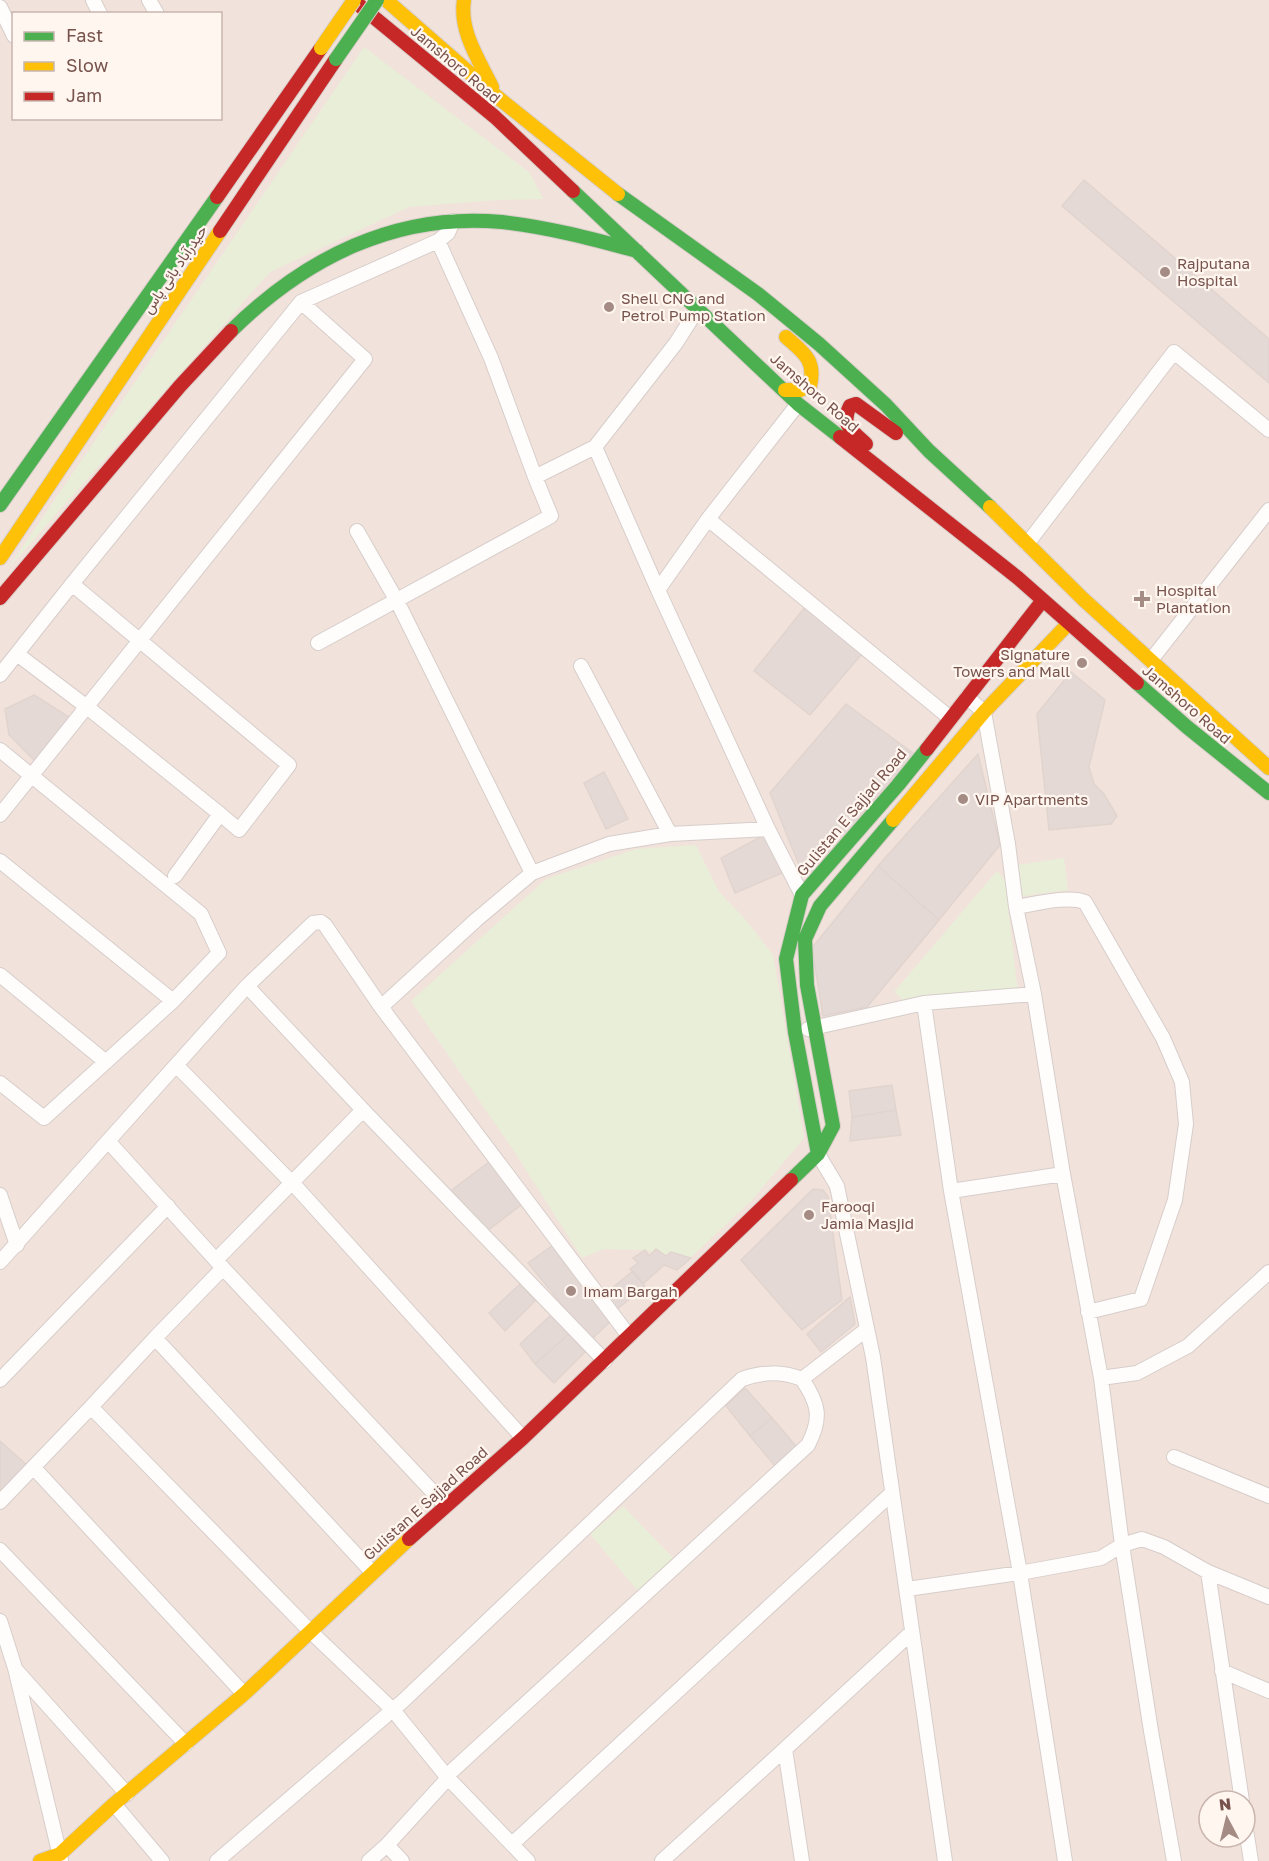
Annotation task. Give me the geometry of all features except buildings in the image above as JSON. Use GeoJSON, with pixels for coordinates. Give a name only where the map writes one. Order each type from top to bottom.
{"type":"FeatureCollection","features":[{"type":"Feature","properties":{"kind":"main road","name":"حیدرآباد بائی پاس"},"geometry":{"type":"LineString","coordinates":[[0,505],[353,0]]}},
{"type":"Feature","properties":{"kind":"main road","name":"Jamshoro Road"},"geometry":{"type":"LineString","coordinates":[[353,0],[495,117],[798,404],[1043,600],[1187,727],[1269,793]]}},
{"type":"Feature","properties":{"kind":"main road","name":"حیدرآباد بائی پاس"},"geometry":{"type":"LineString","coordinates":[[0,558],[377,0]]}},
{"type":"Feature","properties":{"kind":"main road","name":"Jamshoro Road"},"geometry":{"type":"LineString","coordinates":[[386,0],[496,96],[626,200],[758,294],[819,344],[886,405],[929,451],[974,491],[1083,599],[1269,768]]}},
{"type":"Feature","properties":{"kind":"main road"},"geometry":{"type":"LineString","coordinates":[[464,0],[462,7],[468,36],[496,96]]}},
{"type":"Feature","properties":{"kind":"main road"},"geometry":{"type":"LineString","coordinates":[[0,598],[194,370],[262,301],[315,263],[366,239],[411,226],[453,221],[501,222],[552,229],[639,252]]}},
{"type":"Feature","properties":{"kind":"main road"},"geometry":{"type":"LineString","coordinates":[[708,259],[810,358],[814,373],[810,386],[800,390],[785,390]]}},
{"type":"Feature","properties":{"kind":"main road"},"geometry":{"type":"LineString","coordinates":[[929,451],[889,429],[856,404],[850,406],[845,416],[847,425],[934,511]]}},
{"type":"Feature","properties":{"kind":"main road","name":"Gulistan E Sajjad Road"},"geometry":{"type":"LineString","coordinates":[[818,1154],[795,1032],[786,959],[802,895],[898,785],[1043,600]]}},
{"type":"Feature","properties":{"kind":"main road","name":"Gulistan E Sajjad Road"},"geometry":{"type":"LineString","coordinates":[[40,1861],[61,1857],[114,1804],[244,1694],[372,1572],[523,1438],[818,1154],[833,1126],[807,985],[805,939],[820,906],[984,712],[1069,623]]}},
{"type":"Feature","properties":{"kind":"street"},"geometry":{"type":"LineString","coordinates":[[0,7],[12,32]]}},
{"type":"Feature","properties":{"kind":"street"},"geometry":{"type":"LineString","coordinates":[[0,675],[301,302],[438,241],[448,233],[453,221]]}},
{"type":"Feature","properties":{"kind":"street"},"geometry":{"type":"LineString","coordinates":[[318,643],[551,516],[491,358],[438,241]]}},
{"type":"Feature","properties":{"kind":"street"},"geometry":{"type":"LineString","coordinates":[[0,815],[365,359],[301,302]]}},
{"type":"Feature","properties":{"kind":"street"},"geometry":{"type":"LineString","coordinates":[[535,477],[595,447],[676,343],[697,310]]}},
{"type":"Feature","properties":{"kind":"street"},"geometry":{"type":"LineString","coordinates":[[1027,544],[1174,352],[1269,430]]}},
{"type":"Feature","properties":{"kind":"street"},"geometry":{"type":"LineString","coordinates":[[658,590],[708,519],[798,404]]}},
{"type":"Feature","properties":{"kind":"street"},"geometry":{"type":"LineString","coordinates":[[595,447],[768,829],[802,895]]}},
{"type":"Feature","properties":{"kind":"street"},"geometry":{"type":"LineString","coordinates":[[1151,660],[1269,510]]}},
{"type":"Feature","properties":{"kind":"street"},"geometry":{"type":"LineString","coordinates":[[708,519],[950,718]]}},
{"type":"Feature","properties":{"kind":"street"},"geometry":{"type":"LineString","coordinates":[[357,531],[397,601],[532,873]]}},
{"type":"Feature","properties":{"kind":"street"},"geometry":{"type":"LineString","coordinates":[[17,654],[87,707],[239,830],[289,765],[141,639],[72,584]]}},
{"type":"Feature","properties":{"kind":"street"},"geometry":{"type":"LineString","coordinates":[[581,666],[670,834]]}},
{"type":"Feature","properties":{"kind":"street"},"geometry":{"type":"LineString","coordinates":[[967,697],[984,712],[1010,855],[1016,907],[1034,994],[1063,1174],[1101,1378],[1122,1545],[1174,1861]]}},
{"type":"Feature","properties":{"kind":"street"},"geometry":{"type":"LineString","coordinates":[[0,750],[201,914],[219,953],[173,1001],[44,1118],[0,1083]]}},
{"type":"Feature","properties":{"kind":"street"},"geometry":{"type":"LineString","coordinates":[[175,876],[219,814]]}},
{"type":"Feature","properties":{"kind":"street"},"geometry":{"type":"LineString","coordinates":[[381,1007],[476,920],[532,873],[609,844],[670,834],[768,829]]}},
{"type":"Feature","properties":{"kind":"street"},"geometry":{"type":"LineString","coordinates":[[0,861],[173,1001]]}},
{"type":"Feature","properties":{"kind":"street"},"geometry":{"type":"LineString","coordinates":[[1016,907],[1078,899],[1085,902],[1163,1038],[1182,1082],[1186,1124],[1175,1200],[1141,1299],[1088,1312]]}},
{"type":"Feature","properties":{"kind":"street"},"geometry":{"type":"LineString","coordinates":[[0,1262],[247,986],[313,923],[321,922],[381,1007],[629,1336]]}},
{"type":"Feature","properties":{"kind":"street"},"geometry":{"type":"LineString","coordinates":[[0,975],[106,1062]]}},
{"type":"Feature","properties":{"kind":"street"},"geometry":{"type":"LineString","coordinates":[[247,986],[363,1110],[605,1360]]}},
{"type":"Feature","properties":{"kind":"street"},"geometry":{"type":"LineString","coordinates":[[795,1032],[924,1003],[1034,994]]}},
{"type":"Feature","properties":{"kind":"street"},"geometry":{"type":"LineString","coordinates":[[924,1003],[951,1191],[1020,1573],[1065,1861]]}},
{"type":"Feature","properties":{"kind":"street"},"geometry":{"type":"LineString","coordinates":[[176,1065],[291,1182],[523,1438]]}},
{"type":"Feature","properties":{"kind":"street"},"geometry":{"type":"LineString","coordinates":[[0,1502],[154,1338],[291,1182],[363,1110]]}},
{"type":"Feature","properties":{"kind":"street"},"geometry":{"type":"LineString","coordinates":[[108,1141],[447,1506]]}},
{"type":"Feature","properties":{"kind":"street"},"geometry":{"type":"LineString","coordinates":[[818,1154],[837,1186],[867,1329],[907,1589],[945,1861]]}},
{"type":"Feature","properties":{"kind":"street"},"geometry":{"type":"LineString","coordinates":[[951,1191],[1063,1174]]}},
{"type":"Feature","properties":{"kind":"street"},"geometry":{"type":"LineString","coordinates":[[0,1195],[17,1245]]}},
{"type":"Feature","properties":{"kind":"street"},"geometry":{"type":"LineString","coordinates":[[0,1380],[168,1206]]}},
{"type":"Feature","properties":{"kind":"street"},"geometry":{"type":"LineString","coordinates":[[1101,1378],[1137,1373],[1188,1346],[1269,1272]]}},
{"type":"Feature","properties":{"kind":"street"},"geometry":{"type":"LineString","coordinates":[[802,1380],[867,1329]]}},
{"type":"Feature","properties":{"kind":"street"},"geometry":{"type":"LineString","coordinates":[[154,1338],[372,1572]]}},
{"type":"Feature","properties":{"kind":"street"},"geometry":{"type":"LineString","coordinates":[[217,1861],[393,1710],[742,1379],[774,1372],[790,1374],[802,1380],[813,1395],[818,1414],[816,1430],[808,1445],[451,1774],[387,1845],[369,1861]]}},
{"type":"Feature","properties":{"kind":"street"},"geometry":{"type":"LineString","coordinates":[[91,1407],[310,1631],[393,1710],[528,1861]]}},
{"type":"Feature","properties":{"kind":"street"},"geometry":{"type":"LineString","coordinates":[[1174,1457],[1269,1496]]}},
{"type":"Feature","properties":{"kind":"street"},"geometry":{"type":"LineString","coordinates":[[34,1468],[244,1694]]}},
{"type":"Feature","properties":{"kind":"street"},"geometry":{"type":"LineString","coordinates":[[512,1844],[892,1492]]}},
{"type":"Feature","properties":{"kind":"street"},"geometry":{"type":"LineString","coordinates":[[907,1589],[1020,1573],[1101,1558],[1122,1545],[1142,1539],[1208,1572],[1269,1597]]}},
{"type":"Feature","properties":{"kind":"street"},"geometry":{"type":"LineString","coordinates":[[0,1550],[186,1744]]}},
{"type":"Feature","properties":{"kind":"street"},"geometry":{"type":"LineString","coordinates":[[1208,1572],[1240,1789]]}},
{"type":"Feature","properties":{"kind":"street"},"geometry":{"type":"LineString","coordinates":[[0,1621],[15,1668],[61,1857]]}},
{"type":"Feature","properties":{"kind":"street"},"geometry":{"type":"LineString","coordinates":[[666,1859],[912,1632]]}},
{"type":"Feature","properties":{"kind":"street"},"geometry":{"type":"LineString","coordinates":[[15,1668],[127,1794]]}},
{"type":"Feature","properties":{"kind":"street"},"geometry":{"type":"LineString","coordinates":[[1222,1671],[1269,1691]]}},
{"type":"Feature","properties":{"kind":"street"},"geometry":{"type":"LineString","coordinates":[[785,1749],[802,1861]]}},
{"type":"Feature","properties":{"kind":"street"},"geometry":{"type":"LineString","coordinates":[[114,1804],[162,1861]]}},
{"type":"Feature","properties":{"kind":"street"},"geometry":{"type":"LineString","coordinates":[[387,1845],[402,1861]]}},
{"type":"Feature","properties":{"kind":"shaded area"},"geometry":{"type":"Polygon","coordinates":[[[0,0],[1269,0],[1269,1861],[0,1861],[0,0]]]}},
{"type":"Feature","properties":{"kind":"green space"},"geometry":{"type":"Polygon","coordinates":[[[364,47],[530,173],[543,199],[409,207],[270,272],[6,571],[364,47]]]}},
{"type":"Feature","properties":{"kind":"green space"},"geometry":{"type":"Polygon","coordinates":[[[696,845],[719,892],[745,919],[773,955],[804,1138],[751,1201],[687,1261],[645,1250],[604,1249],[582,1258],[514,1151],[411,1001],[546,879],[636,849],[696,845]]]}},
{"type":"Feature","properties":{"kind":"green space"},"geometry":{"type":"Polygon","coordinates":[[[1064,858],[1068,890],[1017,897],[1017,865],[1064,858]]]}},
{"type":"Feature","properties":{"kind":"green space"},"geometry":{"type":"Polygon","coordinates":[[[997,871],[1005,880],[1018,993],[905,1002],[894,992],[997,871]]]}},
{"type":"Feature","properties":{"kind":"green space"},"geometry":{"type":"Polygon","coordinates":[[[623,1506],[674,1559],[639,1592],[590,1534],[623,1506]]]}},
{"type":"Feature","properties":{"kind":"traffic: fast"},"geometry":{"type":"LineString","coordinates":[[336,59],[377,0]]}},
{"type":"Feature","properties":{"kind":"traffic: fast"},"geometry":{"type":"LineString","coordinates":[[573,191],[798,404],[840,437]]}},
{"type":"Feature","properties":{"kind":"traffic: fast"},"geometry":{"type":"LineString","coordinates":[[618,194],[758,294],[819,344],[886,405],[929,451],[990,507]]}},
{"type":"Feature","properties":{"kind":"traffic: fast"},"geometry":{"type":"LineString","coordinates":[[0,505],[217,197]]}},
{"type":"Feature","properties":{"kind":"traffic: fast"},"geometry":{"type":"LineString","coordinates":[[231,331],[260,305],[321,262],[354,245],[389,233],[425,225],[463,221],[519,224],[637,251]]}},
{"type":"Feature","properties":{"kind":"traffic: fast"},"geometry":{"type":"LineString","coordinates":[[1137,683],[1269,793]]}},
{"type":"Feature","properties":{"kind":"traffic: fast"},"geometry":{"type":"LineString","coordinates":[[818,1154],[795,1032],[786,959],[802,895],[927,749]]}},
{"type":"Feature","properties":{"kind":"traffic: fast"},"geometry":{"type":"LineString","coordinates":[[791,1180],[818,1154],[833,1126],[807,985],[805,939],[820,906],[893,820]]}},
{"type":"Feature","properties":{"kind":"traffic: slow"},"geometry":{"type":"LineString","coordinates":[[321,48],[354,0]]}},
{"type":"Feature","properties":{"kind":"traffic: slow"},"geometry":{"type":"LineString","coordinates":[[386,0],[496,96],[618,194]]}},
{"type":"Feature","properties":{"kind":"traffic: slow"},"geometry":{"type":"LineString","coordinates":[[464,0],[463,12],[467,34],[492,87]]}},
{"type":"Feature","properties":{"kind":"traffic: slow"},"geometry":{"type":"LineString","coordinates":[[0,558],[220,231]]}},
{"type":"Feature","properties":{"kind":"traffic: slow"},"geometry":{"type":"LineString","coordinates":[[785,390],[800,390],[810,386],[811,377],[810,363],[807,358],[786,337]]}},
{"type":"Feature","properties":{"kind":"traffic: slow"},"geometry":{"type":"LineString","coordinates":[[990,507],[1083,599],[1269,768]]}},
{"type":"Feature","properties":{"kind":"traffic: slow"},"geometry":{"type":"LineString","coordinates":[[893,820],[984,712],[1069,623]]}},
{"type":"Feature","properties":{"kind":"traffic: slow"},"geometry":{"type":"LineString","coordinates":[[40,1861],[60,1854],[114,1804],[244,1694],[409,1539]]}},
{"type":"Feature","properties":{"kind":"traffic: jam"},"geometry":{"type":"LineString","coordinates":[[353,0],[495,117],[573,191]]}},
{"type":"Feature","properties":{"kind":"traffic: jam"},"geometry":{"type":"LineString","coordinates":[[217,197],[321,48]]}},
{"type":"Feature","properties":{"kind":"traffic: jam"},"geometry":{"type":"LineString","coordinates":[[220,231],[336,59]]}},
{"type":"Feature","properties":{"kind":"traffic: jam"},"geometry":{"type":"LineString","coordinates":[[0,598],[180,386],[231,331]]}},
{"type":"Feature","properties":{"kind":"traffic: jam"},"geometry":{"type":"LineString","coordinates":[[866,444],[849,428],[846,419],[850,406],[856,404],[896,433]]}},
{"type":"Feature","properties":{"kind":"traffic: jam"},"geometry":{"type":"LineString","coordinates":[[840,437],[1018,578],[1137,683]]}},
{"type":"Feature","properties":{"kind":"traffic: jam"},"geometry":{"type":"LineString","coordinates":[[927,749],[1043,600]]}},
{"type":"Feature","properties":{"kind":"traffic: jam"},"geometry":{"type":"LineString","coordinates":[[409,1539],[523,1438],[791,1180]]}},
{"type":"Feature","properties":{"kind":"place","name":"Rajputana Hospital"},"geometry":{"type":"Point","coordinates":[1165,272]}},
{"type":"Feature","properties":{"kind":"place","name":"Shell CNG and Petrol Pump Station"},"geometry":{"type":"Point","coordinates":[609,307]}},
{"type":"Feature","properties":{"kind":"place","name":"Hospital Plantation"},"geometry":{"type":"Point","coordinates":[1142,599]}},
{"type":"Feature","properties":{"kind":"place","name":"Signature Towers and Mall"},"geometry":{"type":"Point","coordinates":[1082,663]}},
{"type":"Feature","properties":{"kind":"place","name":"VIP Apartments"},"geometry":{"type":"Point","coordinates":[963,799]}},
{"type":"Feature","properties":{"kind":"place","name":"Farooqi Jamia Masjid"},"geometry":{"type":"Point","coordinates":[809,1215]}},
{"type":"Feature","properties":{"kind":"place","name":"Imam Bargah"},"geometry":{"type":"Point","coordinates":[571,1291]}}]}
